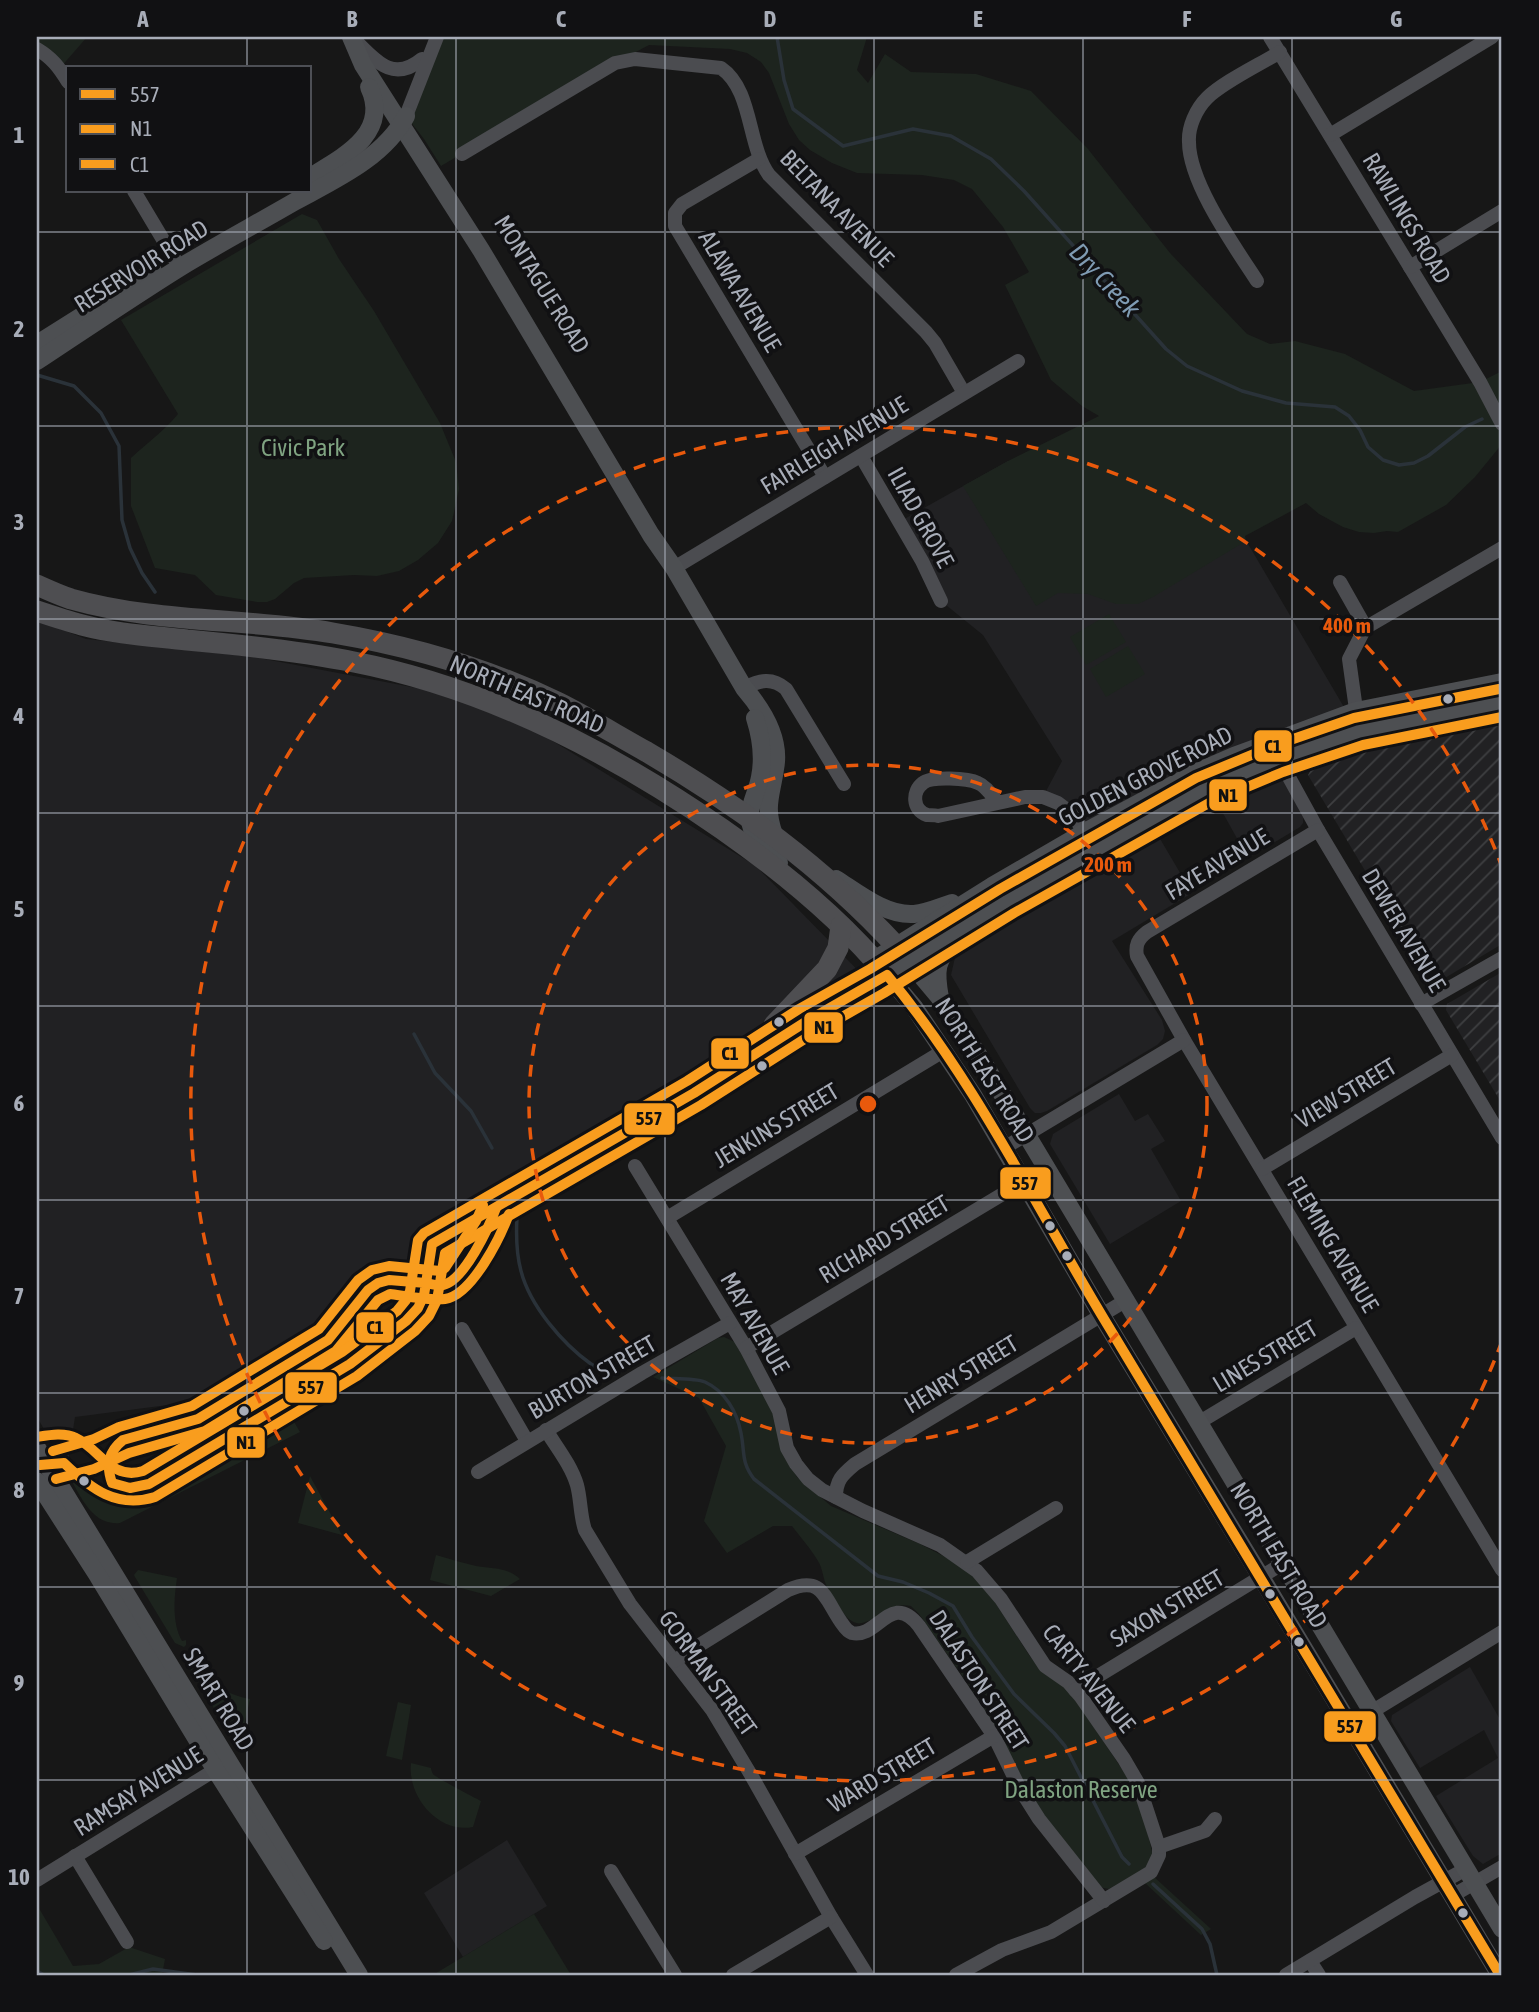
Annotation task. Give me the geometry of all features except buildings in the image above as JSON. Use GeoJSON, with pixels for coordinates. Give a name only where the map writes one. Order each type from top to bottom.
{"type":"FeatureCollection","features":[{"type":"Feature","properties":{"kind":"highway","name":"NORTH EAST ROAD"},"geometry":{"type":"LineString","coordinates":[[37,585],[69,598],[102,606],[284,626],[370,640],[489,674],[556,702],[684,774],[774,835],[842,891],[902,954]]}},
{"type":"Feature","properties":{"kind":"highway","name":"NORTH EAST ROAD"},"geometry":{"type":"LineString","coordinates":[[37,611],[84,625],[309,654],[398,671],[489,702],[580,742],[702,815],[804,891],[881,967]]}},
{"type":"Feature","properties":{"kind":"highway"},"geometry":{"type":"LineString","coordinates":[[180,639],[184,617]]}},
{"type":"Feature","properties":{"kind":"highway"},"geometry":{"type":"LineString","coordinates":[[580,742],[592,721]]}},
{"type":"Feature","properties":{"kind":"highway"},"geometry":{"type":"LineString","coordinates":[[774,1025],[827,969],[838,948],[841,926]]}},
{"type":"Feature","properties":{"kind":"main road","name":"MONTAGUE ROAD"},"geometry":{"type":"LineString","coordinates":[[351,37],[381,75],[400,115],[651,535],[674,568],[770,727],[775,743],[775,769],[768,803],[774,835]]}},
{"type":"Feature","properties":{"kind":"main road"},"geometry":{"type":"LineString","coordinates":[[312,178],[352,150],[368,131],[375,117],[376,107],[371,90],[363,78],[351,37]]}},
{"type":"Feature","properties":{"kind":"main road"},"geometry":{"type":"LineString","coordinates":[[312,178],[355,156],[400,115]]}},
{"type":"Feature","properties":{"kind":"main road","name":"RESERVOIR ROAD"},"geometry":{"type":"LineString","coordinates":[[312,191],[372,155],[400,115]]}},
{"type":"Feature","properties":{"kind":"main road","name":"RESERVOIR ROAD"},"geometry":{"type":"LineString","coordinates":[[40,347],[290,192]]}},
{"type":"Feature","properties":{"kind":"main road","name":"RESERVOIR ROAD"},"geometry":{"type":"LineString","coordinates":[[177,263],[309,192]]}},
{"type":"Feature","properties":{"kind":"main road","name":"GOLDEN GROVE ROAD"},"geometry":{"type":"LineString","coordinates":[[881,967],[981,893],[1084,832],[1196,772],[1356,711],[1502,682]]}},
{"type":"Feature","properties":{"kind":"main road","name":"MONTAGUE ROAD"},"geometry":{"type":"LineString","coordinates":[[744,688],[759,730],[762,759],[749,817]]}},
{"type":"Feature","properties":{"kind":"main road","name":"GOLDEN GROVE ROAD"},"geometry":{"type":"LineString","coordinates":[[902,954],[985,914],[1203,790],[1278,759],[1359,731],[1502,703]]}},
{"type":"Feature","properties":{"kind":"main road"},"geometry":{"type":"LineString","coordinates":[[749,817],[756,837],[804,891]]}},
{"type":"Feature","properties":{"kind":"main road"},"geometry":{"type":"LineString","coordinates":[[810,863],[875,903],[895,912],[924,912],[981,893]]}},
{"type":"Feature","properties":{"kind":"main road"},"geometry":{"type":"LineString","coordinates":[[940,998],[937,967],[940,957],[985,914]]}},
{"type":"Feature","properties":{"kind":"main road","name":"NORTH EAST ROAD"},"geometry":{"type":"LineString","coordinates":[[902,954],[940,998],[983,1062],[1502,1929]]}},
{"type":"Feature","properties":{"kind":"main road","name":"NORTH EAST ROAD"},"geometry":{"type":"LineString","coordinates":[[881,967],[945,1050],[1102,1316],[1500,1975]]}},
{"type":"Feature","properties":{"kind":"main road","name":"SMART ROAD"},"geometry":{"type":"LineString","coordinates":[[37,1448],[346,1975]]}},
{"type":"Feature","properties":{"kind":"main road","name":"SMART ROAD"},"geometry":{"type":"LineString","coordinates":[[37,1480],[359,1975]]}},
{"type":"Feature","properties":{"kind":"street"},"geometry":{"type":"LineString","coordinates":[[351,37],[374,60],[389,69],[402,70],[422,59]]}},
{"type":"Feature","properties":{"kind":"street"},"geometry":{"type":"LineString","coordinates":[[400,115],[431,37]]}},
{"type":"Feature","properties":{"kind":"street"},"geometry":{"type":"LineString","coordinates":[[400,115],[437,37]]}},
{"type":"Feature","properties":{"kind":"street","name":"RAWLINGS ROAD"},"geometry":{"type":"LineString","coordinates":[[1270,37],[1480,382],[1502,424]]}},
{"type":"Feature","properties":{"kind":"street"},"geometry":{"type":"LineString","coordinates":[[1330,135],[1492,37]]}},
{"type":"Feature","properties":{"kind":"street"},"geometry":{"type":"LineString","coordinates":[[37,49],[57,63],[66,79]]}},
{"type":"Feature","properties":{"kind":"street"},"geometry":{"type":"LineString","coordinates":[[1257,281],[1211,206],[1191,160],[1188,141],[1198,109],[1208,97],[1280,52]]}},
{"type":"Feature","properties":{"kind":"street","name":"BELTANA AVENUE"},"geometry":{"type":"LineString","coordinates":[[462,155],[615,63],[635,59],[721,68],[738,89],[759,159],[769,176],[926,332],[964,393]]}},
{"type":"Feature","properties":{"kind":"street","name":"ALAWA AVENUE"},"geometry":{"type":"LineString","coordinates":[[759,159],[682,204],[675,213],[675,226],[825,477]]}},
{"type":"Feature","properties":{"kind":"street"},"geometry":{"type":"LineString","coordinates":[[135,192],[177,263]]}},
{"type":"Feature","properties":{"kind":"street"},"geometry":{"type":"LineString","coordinates":[[1410,267],[1502,211]]}},
{"type":"Feature","properties":{"kind":"street","name":"FAIRLEIGH AVENUE"},"geometry":{"type":"LineString","coordinates":[[674,568],[1018,360]]}},
{"type":"Feature","properties":{"kind":"street","name":"ILIAD GROVE"},"geometry":{"type":"LineString","coordinates":[[860,456],[922,561],[941,601]]}},
{"type":"Feature","properties":{"kind":"street"},"geometry":{"type":"LineString","coordinates":[[1359,731],[1349,659],[1366,628],[1502,548]]}},
{"type":"Feature","properties":{"kind":"street"},"geometry":{"type":"LineString","coordinates":[[1340,582],[1366,628]]}},
{"type":"Feature","properties":{"kind":"street"},"geometry":{"type":"LineString","coordinates":[[744,688],[761,681],[781,685],[844,784]]}},
{"type":"Feature","properties":{"kind":"street","name":"DEWER AVENUE"},"geometry":{"type":"LineString","coordinates":[[1270,742],[1318,830],[1502,1138]]}},
{"type":"Feature","properties":{"kind":"street"},"geometry":{"type":"LineString","coordinates":[[998,803],[984,787],[970,780],[925,781],[916,792],[915,798],[922,812],[938,816],[998,803],[1025,797],[1042,797],[1066,808],[1096,850]]}},
{"type":"Feature","properties":{"kind":"street","name":"FAYE AVENUE"},"geometry":{"type":"LineString","coordinates":[[1140,938],[1318,830]]}},
{"type":"Feature","properties":{"kind":"street","name":"FLEMING AVENUE"},"geometry":{"type":"LineString","coordinates":[[1140,938],[1136,947],[1137,956],[1184,1040],[1502,1570]]}},
{"type":"Feature","properties":{"kind":"street"},"geometry":{"type":"LineString","coordinates":[[1422,1004],[1502,958]]}},
{"type":"Feature","properties":{"kind":"street"},"geometry":{"type":"LineString","coordinates":[[1003,1148],[1184,1040]]}},
{"type":"Feature","properties":{"kind":"street","name":"JENKINS STREET"},"geometry":{"type":"LineString","coordinates":[[667,1218],[945,1050]]}},
{"type":"Feature","properties":{"kind":"street","name":"VIEW STREET"},"geometry":{"type":"LineString","coordinates":[[1262,1169],[1452,1055]]}},
{"type":"Feature","properties":{"kind":"street","name":"MAY AVENUE"},"geometry":{"type":"LineString","coordinates":[[635,1166],[746,1349],[779,1411],[787,1448],[796,1464],[808,1479],[836,1497]]}},
{"type":"Feature","properties":{"kind":"street","name":"RICHARD STREET"},"geometry":{"type":"LineString","coordinates":[[746,1349],[1046,1168]]}},
{"type":"Feature","properties":{"kind":"street","name":"HENRY STREET"},"geometry":{"type":"LineString","coordinates":[[836,1497],[836,1486],[840,1478],[856,1464],[1125,1301]]}},
{"type":"Feature","properties":{"kind":"street","name":"BURTON STREET"},"geometry":{"type":"LineString","coordinates":[[478,1472],[649,1368],[730,1323]]}},
{"type":"Feature","properties":{"kind":"street","name":"LINES STREET"},"geometry":{"type":"LineString","coordinates":[[1198,1423],[1356,1328]]}},
{"type":"Feature","properties":{"kind":"street"},"geometry":{"type":"LineString","coordinates":[[461,1329],[527,1441]]}},
{"type":"Feature","properties":{"kind":"street","name":"GORMAN STREET"},"geometry":{"type":"LineString","coordinates":[[546,1430],[577,1485],[580,1516],[585,1530],[630,1604],[712,1710],[867,1975]]}},
{"type":"Feature","properties":{"kind":"street","name":"CARTY AVENUE"},"geometry":{"type":"LineString","coordinates":[[836,1497],[931,1540],[967,1562],[988,1583],[1045,1666],[1075,1690],[1134,1775],[1159,1851]]}},
{"type":"Feature","properties":{"kind":"street"},"geometry":{"type":"LineString","coordinates":[[967,1562],[1056,1508]]}},
{"type":"Feature","properties":{"kind":"street","name":"SAXON STREET"},"geometry":{"type":"LineString","coordinates":[[1075,1690],[1282,1564]]}},
{"type":"Feature","properties":{"kind":"street","name":"DALASTON STREET"},"geometry":{"type":"LineString","coordinates":[[674,1661],[788,1590],[807,1584],[816,1586],[826,1597],[847,1631],[861,1632],[894,1614],[906,1613],[911,1616],[974,1705],[1039,1819],[1104,1901]]}},
{"type":"Feature","properties":{"kind":"street"},"geometry":{"type":"LineString","coordinates":[[1350,1725],[1502,1632]]}},
{"type":"Feature","properties":{"kind":"street","name":"WARD STREET"},"geometry":{"type":"LineString","coordinates":[[795,1854],[994,1736]]}},
{"type":"Feature","properties":{"kind":"street","name":"RAMSAY AVENUE"},"geometry":{"type":"LineString","coordinates":[[37,1880],[222,1766]]}},
{"type":"Feature","properties":{"kind":"street"},"geometry":{"type":"LineString","coordinates":[[956,1975],[1002,1951],[1041,1938],[1104,1901],[1151,1872],[1159,1851],[1205,1831],[1216,1819]]}},
{"type":"Feature","properties":{"kind":"street"},"geometry":{"type":"LineString","coordinates":[[75,1856],[127,1942]]}},
{"type":"Feature","properties":{"kind":"street"},"geometry":{"type":"LineString","coordinates":[[1286,1975],[1470,1876],[1502,1867]]}},
{"type":"Feature","properties":{"kind":"street"},"geometry":{"type":"LineString","coordinates":[[611,1871],[675,1975]]}},
{"type":"Feature","properties":{"kind":"street"},"geometry":{"type":"LineString","coordinates":[[733,1975],[831,1917]]}},
{"type":"Feature","properties":{"kind":"street"},"geometry":{"type":"LineString","coordinates":[[1310,1961],[1319,1975]]}},
{"type":"Feature","properties":{"kind":"shaded area"},"geometry":{"type":"Polygon","coordinates":[[[1008,461],[1244,537],[1348,714],[1270,742],[1085,832],[1043,797],[1062,761],[983,635],[941,601],[899,522],[1008,461]]]}},
{"type":"Feature","properties":{"kind":"shaded area"},"geometry":{"type":"Polygon","coordinates":[[[37,620],[86,639],[254,657],[443,693],[543,735],[756,866],[881,994],[455,1246],[355,1277],[324,1317],[307,1330],[191,1402],[75,1417],[67,1469],[37,1417],[37,620]]]}},
{"type":"Feature","properties":{"kind":"shaded area"},"geometry":{"type":"Polygon","coordinates":[[[1502,715],[1502,944],[1438,982],[1428,976],[1308,775],[1318,757],[1387,737],[1502,715]]]}},
{"type":"Feature","properties":{"kind":"shaded area"},"geometry":{"type":"Polygon","coordinates":[[[1272,774],[1283,778],[1303,817],[1303,823],[1248,858],[1215,799],[1272,774]]]}},
{"type":"Feature","properties":{"kind":"shaded area"},"geometry":{"type":"Polygon","coordinates":[[[1156,832],[1192,893],[1112,941],[1162,1020],[1165,1031],[1163,1039],[1047,1111],[1035,1113],[951,975],[956,953],[1156,832]]]}},
{"type":"Feature","properties":{"kind":"shaded area"},"geometry":{"type":"Polygon","coordinates":[[[1502,972],[1502,1104],[1446,1010],[1447,1004],[1502,972]]]}},
{"type":"Feature","properties":{"kind":"shaded area"},"geometry":{"type":"Polygon","coordinates":[[[1119,1094],[1135,1121],[1148,1114],[1165,1141],[1151,1149],[1181,1201],[1110,1244],[1050,1144],[1053,1134],[1119,1094]]]}},
{"type":"Feature","properties":{"kind":"shaded area"},"geometry":{"type":"Polygon","coordinates":[[[1470,1667],[1502,1723],[1502,1853],[1483,1864],[1473,1856],[1436,1796],[1498,1758],[1484,1730],[1420,1768],[1391,1721],[1392,1715],[1470,1667]]]}},
{"type":"Feature","properties":{"kind":"shaded area"},"geometry":{"type":"Polygon","coordinates":[[[507,1840],[547,1906],[463,1957],[424,1893],[507,1840]]]}},
{"type":"Feature","properties":{"kind":"green space"},"geometry":{"type":"Polygon","coordinates":[[[37,37],[87,37],[60,68],[37,53],[37,37]]]}},
{"type":"Feature","properties":{"kind":"green space"},"geometry":{"type":"Polygon","coordinates":[[[437,37],[867,37],[857,70],[868,83],[885,54],[911,72],[976,74],[1031,91],[1088,149],[1170,253],[1247,334],[1270,344],[1295,341],[1345,354],[1414,391],[1480,382],[1502,371],[1502,444],[1475,477],[1446,505],[1398,532],[1359,532],[1343,527],[1319,514],[1306,503],[1245,536],[1246,541],[1138,604],[1116,604],[1088,594],[1058,593],[1036,606],[963,486],[1099,416],[1082,406],[1051,380],[1005,285],[1029,272],[1003,227],[972,189],[954,180],[922,175],[857,173],[832,163],[799,140],[789,124],[769,73],[761,62],[747,53],[730,49],[649,45],[441,166],[406,116],[437,37]]]}},
{"type":"Feature","properties":{"kind":"green space","name":"Civic Park"},"geometry":{"type":"Polygon","coordinates":[[[302,214],[317,220],[440,423],[456,462],[459,489],[452,521],[438,543],[418,560],[399,571],[377,576],[304,578],[275,599],[257,602],[216,595],[195,575],[155,568],[131,506],[131,458],[178,414],[121,320],[302,214]]]}},
{"type":"Feature","properties":{"kind":"green space"},"geometry":{"type":"Polygon","coordinates":[[[1109,614],[1126,642],[1086,665],[1070,637],[1109,614]]]}},
{"type":"Feature","properties":{"kind":"green space"},"geometry":{"type":"Polygon","coordinates":[[[1128,646],[1145,674],[1106,697],[1090,669],[1128,646]]]}},
{"type":"Feature","properties":{"kind":"green space","name":"Dalaston Reserve"},"geometry":{"type":"Polygon","coordinates":[[[724,1337],[735,1342],[772,1410],[784,1457],[797,1477],[831,1506],[920,1544],[965,1569],[989,1593],[1042,1672],[1062,1685],[1076,1701],[1126,1775],[1145,1821],[1153,1856],[1149,1866],[1109,1889],[1099,1887],[1034,1803],[980,1701],[911,1606],[891,1608],[862,1623],[851,1621],[826,1584],[818,1561],[792,1526],[773,1526],[727,1553],[704,1521],[726,1446],[699,1398],[653,1377],[724,1337]]]}},
{"type":"Feature","properties":{"kind":"green space"},"geometry":{"type":"Polygon","coordinates":[[[286,1408],[300,1432],[120,1523],[110,1523],[94,1514],[67,1473],[86,1474],[108,1490],[122,1496],[139,1496],[286,1408]]]}},
{"type":"Feature","properties":{"kind":"green space"},"geometry":{"type":"Polygon","coordinates":[[[310,1476],[342,1535],[298,1523],[310,1476]]]}},
{"type":"Feature","properties":{"kind":"green space"},"geometry":{"type":"Polygon","coordinates":[[[436,1555],[476,1566],[505,1570],[520,1579],[491,1596],[430,1580],[436,1555]]]}},
{"type":"Feature","properties":{"kind":"green space"},"geometry":{"type":"Polygon","coordinates":[[[138,1570],[177,1578],[175,1618],[182,1641],[186,1640],[184,1647],[175,1643],[135,1577],[138,1570]]]}},
{"type":"Feature","properties":{"kind":"green space"},"geometry":{"type":"Polygon","coordinates":[[[192,1657],[199,1659],[200,1662],[196,1666],[213,1684],[234,1695],[250,1699],[240,1744],[235,1743],[189,1667],[188,1662],[192,1657]]]}},
{"type":"Feature","properties":{"kind":"green space"},"geometry":{"type":"Polygon","coordinates":[[[398,1702],[411,1705],[402,1760],[386,1756],[398,1702]]]}},
{"type":"Feature","properties":{"kind":"green space"},"geometry":{"type":"Polygon","coordinates":[[[411,1763],[431,1768],[435,1776],[481,1801],[473,1827],[448,1825],[427,1810],[414,1788],[411,1763]]]}},
{"type":"Feature","properties":{"kind":"green space"},"geometry":{"type":"Polygon","coordinates":[[[1153,1876],[1211,1929],[1201,1935],[1144,1882],[1153,1876]]]}},
{"type":"Feature","properties":{"kind":"green space"},"geometry":{"type":"Polygon","coordinates":[[[37,1905],[73,1966],[99,1964],[129,1947],[165,1959],[162,1975],[37,1975],[37,1905]]]}},
{"type":"Feature","properties":{"kind":"green space"},"geometry":{"type":"Polygon","coordinates":[[[534,1914],[571,1975],[433,1975],[534,1914]]]}},
{"type":"Feature","properties":{"kind":"waterway","name":"Dry Creek"},"geometry":{"type":"LineString","coordinates":[[777,37],[784,80],[793,109],[843,146],[913,129],[951,136],[991,159],[1024,191],[1166,349],[1187,366],[1242,391],[1286,403],[1335,407],[1349,416],[1368,447],[1383,460],[1399,465],[1414,463],[1428,456],[1465,427],[1482,419]]}},
{"type":"Feature","properties":{"kind":"waterway"},"geometry":{"type":"LineString","coordinates":[[37,375],[74,386],[101,413],[119,446],[122,520],[130,548],[155,592]]}},
{"type":"Feature","properties":{"kind":"waterway"},"geometry":{"type":"LineString","coordinates":[[414,1034],[435,1073],[471,1111],[492,1148]]}},
{"type":"Feature","properties":{"kind":"waterway"},"geometry":{"type":"LineString","coordinates":[[517,1217],[519,1264],[525,1284],[540,1311],[580,1356],[597,1368],[616,1375]]}},
{"type":"Feature","properties":{"kind":"waterway"},"geometry":{"type":"LineString","coordinates":[[662,1378],[701,1381],[719,1391],[736,1417],[745,1462],[754,1479],[878,1576],[903,1582],[953,1606],[1014,1694],[1065,1746],[1122,1857],[1129,1864]]}},
{"type":"Feature","properties":{"kind":"waterway"},"geometry":{"type":"LineString","coordinates":[[1153,1884],[1202,1929],[1210,1944],[1217,1975]]}},
{"type":"Feature","properties":{"kind":"waterway"},"geometry":{"type":"LineString","coordinates":[[129,1975],[153,1969],[197,1975]]}},
{"type":"Feature","properties":{"kind":"waterway"},"geometry":{"type":"LineString","coordinates":[[37,1971],[44,1975]]}},
{"type":"Feature","properties":{"kind":"transit line","name":"C1"},"geometry":{"type":"LineString","coordinates":[[37,1437],[56,1434],[71,1436],[122,1472],[143,1471],[342,1352],[397,1311],[410,1291],[418,1240],[424,1233],[687,1081],[799,1009],[1000,889],[1196,778],[1273,746],[1354,718],[1499,689]]}},
{"type":"Feature","properties":{"kind":"transit line","name":"N1"},"geometry":{"type":"LineString","coordinates":[[40,1465],[64,1463],[84,1481],[117,1498],[141,1500],[155,1497],[357,1376],[415,1331],[429,1316],[437,1300],[445,1253],[701,1105],[814,1033],[1014,913],[1209,803],[1283,772],[1363,745],[1502,717]]}},
{"type":"Feature","properties":{"kind":"transit line","name":"557"},"geometry":{"type":"LineString","coordinates":[[426,1283],[432,1244],[694,1093],[807,1021],[887,975],[948,1056],[1002,1142],[1104,1319],[1500,1975]]}},
{"type":"Feature","properties":{"kind":"transit line","name":"C1"},"geometry":{"type":"LineString","coordinates":[[53,1451],[94,1439],[119,1427],[192,1406],[319,1329],[358,1280],[372,1270],[389,1266],[440,1271],[445,1268],[476,1221],[483,1205]]}},
{"type":"Feature","properties":{"kind":"transit line","name":"557"},"geometry":{"type":"LineString","coordinates":[[426,1283],[443,1285],[459,1274],[475,1252],[496,1208]]}},
{"type":"Feature","properties":{"kind":"transit line","name":"N1"},"geometry":{"type":"LineString","coordinates":[[56,1479],[94,1469],[129,1453],[205,1431],[336,1351],[378,1300],[390,1294],[433,1299],[445,1299],[455,1295],[475,1277],[484,1264],[509,1214]]}},
{"type":"Feature","properties":{"kind":"transit line","name":"557"},"geometry":{"type":"LineString","coordinates":[[389,1280],[426,1283],[418,1308],[406,1321],[350,1364],[149,1484],[130,1488],[112,1483],[110,1459],[114,1449],[123,1440],[198,1419],[328,1340],[368,1290],[389,1280]]}}]}
